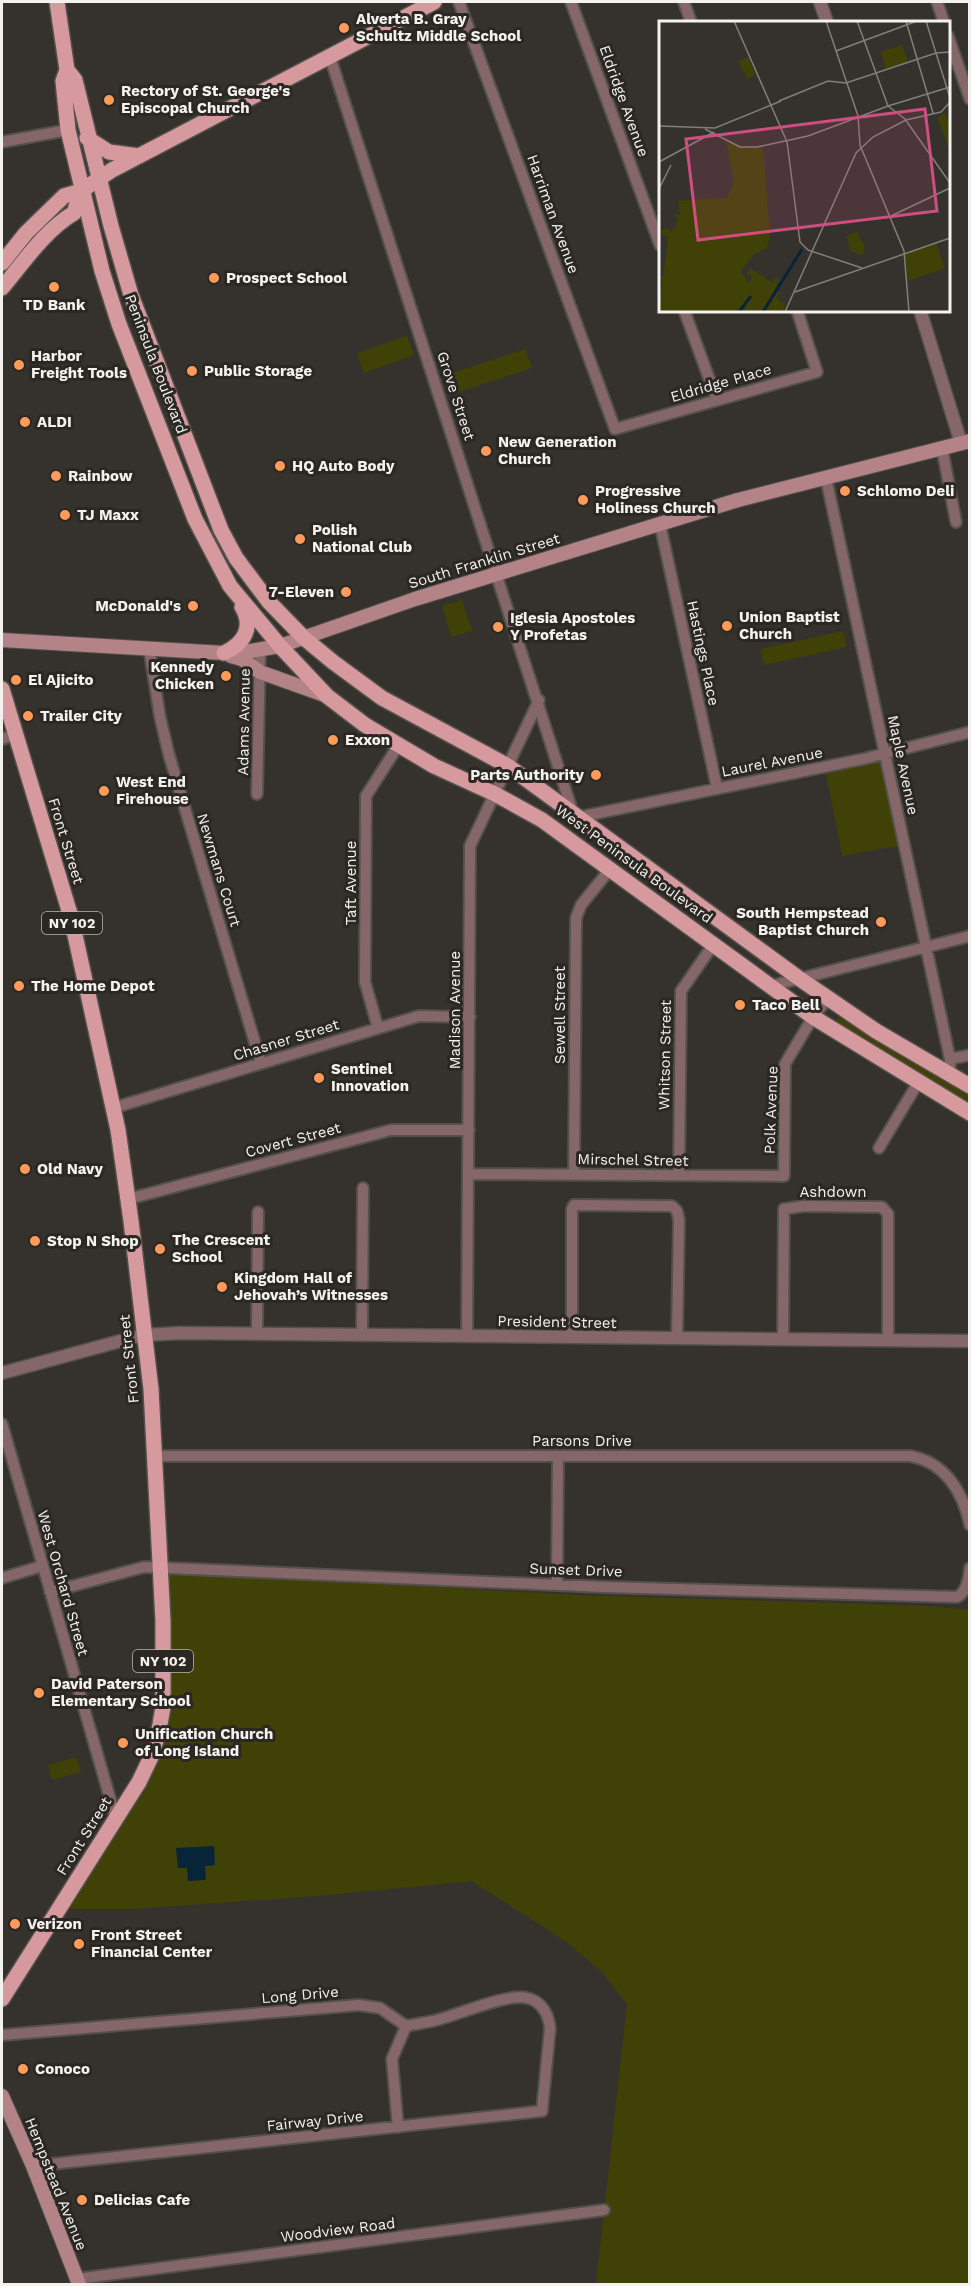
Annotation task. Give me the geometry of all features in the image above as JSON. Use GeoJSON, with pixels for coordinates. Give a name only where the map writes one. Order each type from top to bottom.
{"type":"FeatureCollection","features":[{"type":"Feature","properties":{"kind":"main road","name":"Peninsula Boulevard"},"geometry":{"type":"LineString","coordinates":[[57,2],[67,70],[63,81],[68,130],[102,271],[119,324],[195,519],[230,586],[280,646]]}},
{"type":"Feature","properties":{"kind":"main road"},"geometry":{"type":"LineString","coordinates":[[2,262],[26,232],[64,196],[81,191],[139,156],[434,2]]}},
{"type":"Feature","properties":{"kind":"main road","name":"Peninsula Boulevard"},"geometry":{"type":"LineString","coordinates":[[67,70],[75,80],[131,295],[221,530],[250,577],[269,602],[304,638]]}},
{"type":"Feature","properties":{"kind":"main road"},"geometry":{"type":"LineString","coordinates":[[68,130],[78,132],[110,153],[139,156]]}},
{"type":"Feature","properties":{"kind":"main road"},"geometry":{"type":"LineString","coordinates":[[2,288],[33,250],[74,213],[81,191]]}},
{"type":"Feature","properties":{"kind":"main road","name":"South Franklin Street"},"geometry":{"type":"LineString","coordinates":[[2,640],[224,653],[280,646],[415,599],[738,500],[965,442]]}},
{"type":"Feature","properties":{"kind":"main road"},"geometry":{"type":"LineString","coordinates":[[224,653],[243,640],[247,630],[246,614],[230,586]]}},
{"type":"Feature","properties":{"kind":"main road","name":"West Peninsula Boulevard"},"geometry":{"type":"LineString","coordinates":[[304,638],[382,698],[508,766],[800,979],[876,1031],[969,1086]]}},
{"type":"Feature","properties":{"kind":"main road","name":"West Peninsula Boulevard"},"geometry":{"type":"LineString","coordinates":[[280,646],[327,696],[364,725],[434,766],[495,794],[542,820],[813,1017],[969,1113]]}},
{"type":"Feature","properties":{"kind":"main road"},"geometry":{"type":"LineString","coordinates":[[224,653],[242,659],[260,672],[327,696]]}},
{"type":"Feature","properties":{"kind":"main road","name":"Front Street"},"geometry":{"type":"LineString","coordinates":[[2,688],[8,737],[71,917],[113,1108],[128,1199],[145,1335],[155,1456],[164,1701],[159,1731],[151,1757],[139,1782],[2,1999]]}},
{"type":"Feature","properties":{"kind":"main road","name":"Hempstead Avenue"},"geometry":{"type":"LineString","coordinates":[[2,2096],[33,2166],[77,2282]]}},
{"type":"Feature","properties":{"kind":"street","name":"Harriman Avenue"},"geometry":{"type":"LineString","coordinates":[[459,2],[615,429],[624,426]]}},
{"type":"Feature","properties":{"kind":"street","name":"Eldridge Avenue"},"geometry":{"type":"LineString","coordinates":[[571,2],[659,242]]}},
{"type":"Feature","properties":{"kind":"street"},"geometry":{"type":"LineString","coordinates":[[684,2],[692,21]]}},
{"type":"Feature","properties":{"kind":"street"},"geometry":{"type":"LineString","coordinates":[[820,2],[827,21]]}},
{"type":"Feature","properties":{"kind":"street"},"geometry":{"type":"LineString","coordinates":[[937,2],[944,21]]}},
{"type":"Feature","properties":{"kind":"street"},"geometry":{"type":"LineString","coordinates":[[950,42],[969,99]]}},
{"type":"Feature","properties":{"kind":"street","name":"Grove Street"},"geometry":{"type":"LineString","coordinates":[[330,57],[576,815]]}},
{"type":"Feature","properties":{"kind":"street"},"geometry":{"type":"LineString","coordinates":[[2,142],[68,130]]}},
{"type":"Feature","properties":{"kind":"street"},"geometry":{"type":"LineString","coordinates":[[685,312],[717,400]]}},
{"type":"Feature","properties":{"kind":"street","name":"Eldridge Place"},"geometry":{"type":"LineString","coordinates":[[624,426],[817,372],[798,312]]}},
{"type":"Feature","properties":{"kind":"street"},"geometry":{"type":"LineString","coordinates":[[921,312],[965,442]]}},
{"type":"Feature","properties":{"kind":"street"},"geometry":{"type":"LineString","coordinates":[[942,448],[956,522]]}},
{"type":"Feature","properties":{"kind":"street","name":"Maple Avenue"},"geometry":{"type":"LineString","coordinates":[[826,478],[950,1059],[950,1075]]}},
{"type":"Feature","properties":{"kind":"street","name":"Hastings Place"},"geometry":{"type":"LineString","coordinates":[[660,524],[717,789]]}},
{"type":"Feature","properties":{"kind":"street","name":"Newmans Court"},"geometry":{"type":"LineString","coordinates":[[149,648],[169,756],[261,1064]]}},
{"type":"Feature","properties":{"kind":"street","name":"Adams Avenue"},"geometry":{"type":"LineString","coordinates":[[257,794],[260,650]]}},
{"type":"Feature","properties":{"kind":"street","name":"Madison Avenue"},"geometry":{"type":"LineString","coordinates":[[467,1336],[470,846],[538,700]]}},
{"type":"Feature","properties":{"kind":"street","name":"Laurel Avenue"},"geometry":{"type":"LineString","coordinates":[[576,815],[717,789],[885,753],[969,732]]}},
{"type":"Feature","properties":{"kind":"street","name":"Taft Avenue"},"geometry":{"type":"LineString","coordinates":[[378,1028],[365,982],[366,796],[398,746]]}},
{"type":"Feature","properties":{"kind":"street","name":"Sewell Street"},"geometry":{"type":"LineString","coordinates":[[574,1174],[576,918],[581,905],[611,868]]}},
{"type":"Feature","properties":{"kind":"street"},"geometry":{"type":"LineString","coordinates":[[770,986],[969,936]]}},
{"type":"Feature","properties":{"kind":"street","name":"Whitson Street"},"geometry":{"type":"LineString","coordinates":[[679,1175],[681,991],[713,945]]}},
{"type":"Feature","properties":{"kind":"street","name":"Polk Avenue"},"geometry":{"type":"LineString","coordinates":[[784,1164],[785,1064],[813,1017],[828,998]]}},
{"type":"Feature","properties":{"kind":"street","name":"Chasner Street"},"geometry":{"type":"LineString","coordinates":[[113,1108],[419,1016],[470,1017]]}},
{"type":"Feature","properties":{"kind":"street"},"geometry":{"type":"LineString","coordinates":[[950,1059],[969,1055]]}},
{"type":"Feature","properties":{"kind":"street"},"geometry":{"type":"LineString","coordinates":[[879,1148],[919,1081]]}},
{"type":"Feature","properties":{"kind":"street","name":"Covert Street"},"geometry":{"type":"LineString","coordinates":[[128,1199],[392,1130],[469,1130]]}},
{"type":"Feature","properties":{"kind":"street","name":"Mirschel Street"},"geometry":{"type":"LineString","coordinates":[[469,1174],[784,1176],[784,1164]]}},
{"type":"Feature","properties":{"kind":"street"},"geometry":{"type":"LineString","coordinates":[[362,1335],[363,1188]]}},
{"type":"Feature","properties":{"kind":"street"},"geometry":{"type":"LineString","coordinates":[[572,1337],[571,1216],[574,1205],[661,1205],[672,1206],[677,1211],[679,1220],[677,1338]]}},
{"type":"Feature","properties":{"kind":"street","name":"Ashdown"},"geometry":{"type":"LineString","coordinates":[[783,1339],[784,1209],[804,1206],[882,1207],[888,1214],[888,1340]]}},
{"type":"Feature","properties":{"kind":"street"},"geometry":{"type":"LineString","coordinates":[[257,1334],[258,1212]]}},
{"type":"Feature","properties":{"kind":"street","name":"President Street"},"geometry":{"type":"LineString","coordinates":[[2,1373],[92,1347],[145,1335],[180,1333],[969,1341]]}},
{"type":"Feature","properties":{"kind":"street","name":"West Orchard Street"},"geometry":{"type":"LineString","coordinates":[[2,1424],[116,1820]]}},
{"type":"Feature","properties":{"kind":"street","name":"Parsons Drive"},"geometry":{"type":"LineString","coordinates":[[155,1456],[910,1456],[922,1458],[940,1467],[962,1499],[969,1525]]}},
{"type":"Feature","properties":{"kind":"street"},"geometry":{"type":"LineString","coordinates":[[556,1585],[558,1456]]}},
{"type":"Feature","properties":{"kind":"street"},"geometry":{"type":"LineString","coordinates":[[2,1578],[42,1566]]}},
{"type":"Feature","properties":{"kind":"street","name":"Sunset Drive"},"geometry":{"type":"LineString","coordinates":[[50,1592],[144,1567],[556,1585],[957,1597],[966,1587],[969,1568]]}},
{"type":"Feature","properties":{"kind":"street","name":"Fairway Drive"},"geometry":{"type":"LineString","coordinates":[[33,2166],[542,2111],[549,2020],[540,2005],[527,1998],[509,1999],[433,2021],[406,2026]]}},
{"type":"Feature","properties":{"kind":"street","name":"Long Drive"},"geometry":{"type":"LineString","coordinates":[[2,2035],[358,2005],[380,2008],[406,2026]]}},
{"type":"Feature","properties":{"kind":"street"},"geometry":{"type":"LineString","coordinates":[[398,2127],[392,2059],[406,2026]]}},
{"type":"Feature","properties":{"kind":"street","name":"Woodview Road"},"geometry":{"type":"LineString","coordinates":[[77,2282],[604,2210]]}},
{"type":"Feature","properties":{"kind":"shaded area"},"geometry":{"type":"Polygon","coordinates":[[[407,336],[414,355],[364,373],[357,353],[407,336]]]}},
{"type":"Feature","properties":{"kind":"shaded area"},"geometry":{"type":"Polygon","coordinates":[[[525,349],[532,368],[450,395],[444,376],[525,349]]]}},
{"type":"Feature","properties":{"kind":"shaded area"},"geometry":{"type":"Polygon","coordinates":[[[462,600],[472,631],[451,637],[442,606],[462,600]]]}},
{"type":"Feature","properties":{"kind":"shaded area"},"geometry":{"type":"Polygon","coordinates":[[[843,631],[847,647],[764,665],[760,649],[843,631]]]}},
{"type":"Feature","properties":{"kind":"shaded area"},"geometry":{"type":"Polygon","coordinates":[[[884,755],[902,845],[842,856],[825,768],[884,755]]]}},
{"type":"Feature","properties":{"kind":"shaded area"},"geometry":{"type":"Polygon","coordinates":[[[839,1017],[877,1041],[896,1048],[969,1093],[969,1105],[835,1022],[839,1017]]]}},
{"type":"Feature","properties":{"kind":"shaded area"},"geometry":{"type":"Polygon","coordinates":[[[163,1571],[353,1580],[362,1583],[577,1595],[930,1606],[969,1610],[969,2284],[596,2284],[627,2004],[601,1971],[568,1943],[472,1881],[318,1896],[131,1909],[60,1909],[160,1734],[163,1571]]]}},
{"type":"Feature","properties":{"kind":"shaded area"},"geometry":{"type":"Polygon","coordinates":[[[76,1757],[81,1772],[52,1780],[48,1765],[76,1757]]]}},
{"type":"Feature","properties":{"kind":"water"},"geometry":{"type":"Polygon","coordinates":[[[214,1846],[215,1865],[205,1866],[206,1880],[188,1881],[187,1868],[178,1868],[176,1848],[214,1846]]]}},
{"type":"Feature","properties":{"kind":"place","name":"Alverta B. Gray Schultz Middle School"},"geometry":{"type":"Point","coordinates":[344,28]}},
{"type":"Feature","properties":{"kind":"place","name":"Rectory of St. George's Episcopal Church"},"geometry":{"type":"Point","coordinates":[109,100]}},
{"type":"Feature","properties":{"kind":"place","name":"Prospect School"},"geometry":{"type":"Point","coordinates":[214,278]}},
{"type":"Feature","properties":{"kind":"place","name":"TD Bank"},"geometry":{"type":"Point","coordinates":[54,287]}},
{"type":"Feature","properties":{"kind":"place","name":"Harbor Freight Tools"},"geometry":{"type":"Point","coordinates":[19,365]}},
{"type":"Feature","properties":{"kind":"place","name":"Public Storage"},"geometry":{"type":"Point","coordinates":[192,371]}},
{"type":"Feature","properties":{"kind":"place","name":"ALDI"},"geometry":{"type":"Point","coordinates":[25,422]}},
{"type":"Feature","properties":{"kind":"place","name":"New Generation Church"},"geometry":{"type":"Point","coordinates":[486,451]}},
{"type":"Feature","properties":{"kind":"place","name":"HQ Auto Body"},"geometry":{"type":"Point","coordinates":[280,466]}},
{"type":"Feature","properties":{"kind":"place","name":"Rainbow"},"geometry":{"type":"Point","coordinates":[56,476]}},
{"type":"Feature","properties":{"kind":"place","name":"Schlomo Deli"},"geometry":{"type":"Point","coordinates":[845,491]}},
{"type":"Feature","properties":{"kind":"place","name":"Progressive Holiness Church"},"geometry":{"type":"Point","coordinates":[583,500]}},
{"type":"Feature","properties":{"kind":"place","name":"TJ Maxx"},"geometry":{"type":"Point","coordinates":[65,515]}},
{"type":"Feature","properties":{"kind":"place","name":"Polish National Club"},"geometry":{"type":"Point","coordinates":[300,539]}},
{"type":"Feature","properties":{"kind":"place","name":"7-Eleven"},"geometry":{"type":"Point","coordinates":[346,592]}},
{"type":"Feature","properties":{"kind":"place","name":"McDonald's"},"geometry":{"type":"Point","coordinates":[193,606]}},
{"type":"Feature","properties":{"kind":"place","name":"Union Baptist Church"},"geometry":{"type":"Point","coordinates":[727,626]}},
{"type":"Feature","properties":{"kind":"place","name":"Iglesia Apostoles Y Profetas"},"geometry":{"type":"Point","coordinates":[498,627]}},
{"type":"Feature","properties":{"kind":"place","name":"Kennedy Chicken"},"geometry":{"type":"Point","coordinates":[226,676]}},
{"type":"Feature","properties":{"kind":"place","name":"El Ajicito"},"geometry":{"type":"Point","coordinates":[16,680]}},
{"type":"Feature","properties":{"kind":"place","name":"Trailer City"},"geometry":{"type":"Point","coordinates":[28,716]}},
{"type":"Feature","properties":{"kind":"place","name":"Exxon"},"geometry":{"type":"Point","coordinates":[333,740]}},
{"type":"Feature","properties":{"kind":"place","name":"Parts Authority"},"geometry":{"type":"Point","coordinates":[596,775]}},
{"type":"Feature","properties":{"kind":"place","name":"West End Firehouse"},"geometry":{"type":"Point","coordinates":[104,791]}},
{"type":"Feature","properties":{"kind":"place","name":"South Hempstead Baptist Church"},"geometry":{"type":"Point","coordinates":[881,922]}},
{"type":"Feature","properties":{"kind":"place","name":"The Home Depot"},"geometry":{"type":"Point","coordinates":[19,986]}},
{"type":"Feature","properties":{"kind":"place","name":"Taco Bell"},"geometry":{"type":"Point","coordinates":[740,1005]}},
{"type":"Feature","properties":{"kind":"place","name":"Sentinel Innovation"},"geometry":{"type":"Point","coordinates":[319,1078]}},
{"type":"Feature","properties":{"kind":"place","name":"Old Navy"},"geometry":{"type":"Point","coordinates":[25,1169]}},
{"type":"Feature","properties":{"kind":"place","name":"Stop N Shop"},"geometry":{"type":"Point","coordinates":[35,1241]}},
{"type":"Feature","properties":{"kind":"place","name":"The Crescent School"},"geometry":{"type":"Point","coordinates":[160,1249]}},
{"type":"Feature","properties":{"kind":"place","name":"Kingdom Hall of Jehovah’s Witnesses"},"geometry":{"type":"Point","coordinates":[222,1287]}},
{"type":"Feature","properties":{"kind":"place","name":"David Paterson Elementary School"},"geometry":{"type":"Point","coordinates":[39,1693]}},
{"type":"Feature","properties":{"kind":"place","name":"Unification Church of Long Island"},"geometry":{"type":"Point","coordinates":[123,1743]}},
{"type":"Feature","properties":{"kind":"place","name":"Verizon"},"geometry":{"type":"Point","coordinates":[15,1924]}},
{"type":"Feature","properties":{"kind":"place","name":"Front Street Financial Center"},"geometry":{"type":"Point","coordinates":[79,1944]}},
{"type":"Feature","properties":{"kind":"place","name":"Conoco"},"geometry":{"type":"Point","coordinates":[23,2069]}},
{"type":"Feature","properties":{"kind":"place","name":"Delicias Cafe"},"geometry":{"type":"Point","coordinates":[82,2200]}}]}
